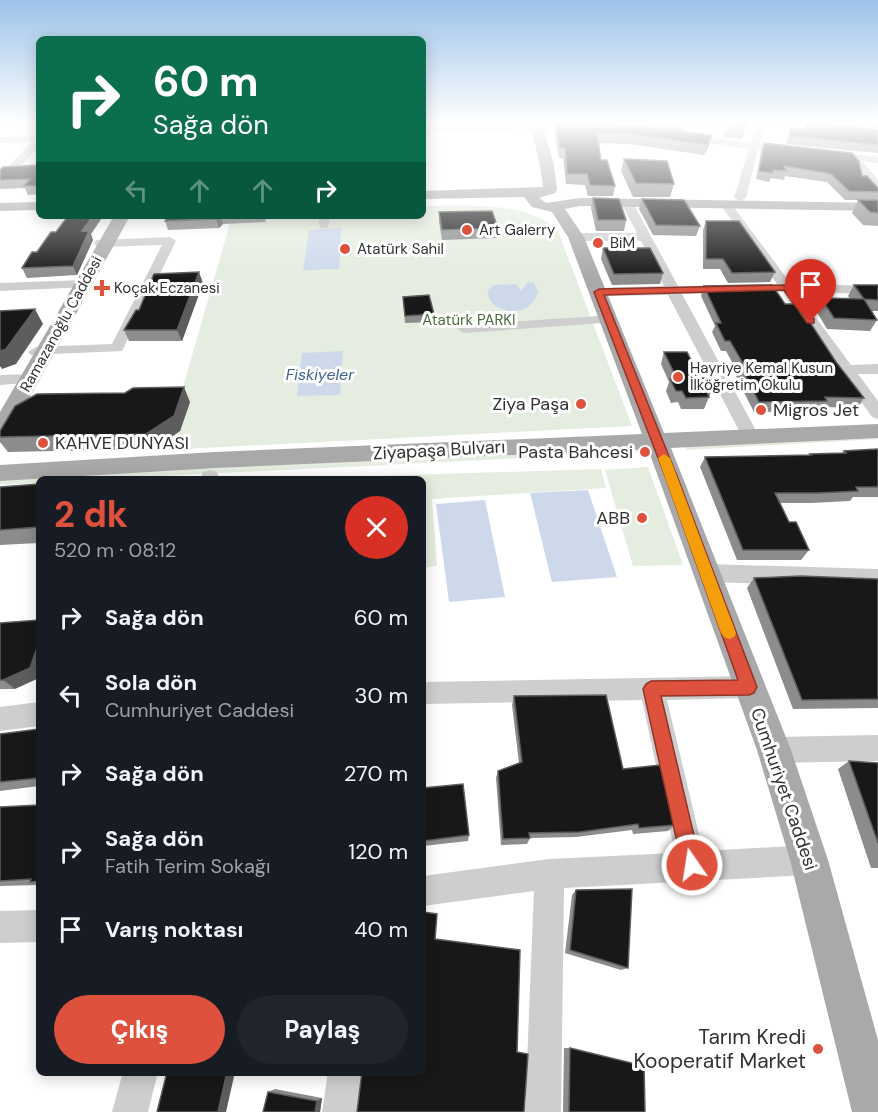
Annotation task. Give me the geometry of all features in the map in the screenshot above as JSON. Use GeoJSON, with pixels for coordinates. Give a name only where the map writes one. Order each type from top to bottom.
{"type":"FeatureCollection","features":[{"type":"Feature","properties":{"kind":"main road","name":"Cumhuriyet Caddesi"},"geometry":{"type":"LineString","coordinates":[[549,175],[553,199],[576,237],[598,306],[660,448],[774,750],[869,1056],[875,1112]]}},
{"type":"Feature","properties":{"kind":"main road"},"geometry":{"type":"LineString","coordinates":[[426,195],[627,203],[878,207]]}},
{"type":"Feature","properties":{"kind":"main road"},"geometry":{"type":"LineString","coordinates":[[426,201],[740,198],[878,200]]}},
{"type":"Feature","properties":{"kind":"main road"},"geometry":{"type":"LineString","coordinates":[[0,207],[36,206]]}},
{"type":"Feature","properties":{"kind":"main road"},"geometry":{"type":"LineString","coordinates":[[0,213],[36,212]]}},
{"type":"Feature","properties":{"kind":"main road","name":"Ramazanoğlu Caddesi"},"geometry":{"type":"LineString","coordinates":[[0,431],[25,379],[114,219]]}},
{"type":"Feature","properties":{"kind":"main road","name":"Ramazanoğlu Caddesi"},"geometry":{"type":"LineString","coordinates":[[103,242],[120,219]]}},
{"type":"Feature","properties":{"kind":"main road","name":"Ramazanoğlu Caddesi"},"geometry":{"type":"LineString","coordinates":[[0,412],[25,379]]}},
{"type":"Feature","properties":{"kind":"main road","name":"Ziyapaşa Bulvarı"},"geometry":{"type":"LineString","coordinates":[[233,476],[660,448],[751,438],[878,431]]}},
{"type":"Feature","properties":{"kind":"main road","name":"Ziyapaşa Bulvarı"},"geometry":{"type":"LineString","coordinates":[[0,473],[227,460],[660,448],[878,448]]}},
{"type":"Feature","properties":{"kind":"main road"},"geometry":{"type":"LineString","coordinates":[[0,489],[36,487]]}},
{"type":"Feature","properties":{"kind":"street"},"geometry":{"type":"LineString","coordinates":[[740,198],[747,175]]}},
{"type":"Feature","properties":{"kind":"street"},"geometry":{"type":"LineString","coordinates":[[868,175],[878,187]]}},
{"type":"Feature","properties":{"kind":"street"},"geometry":{"type":"LineString","coordinates":[[627,203],[751,438]]}},
{"type":"Feature","properties":{"kind":"street"},"geometry":{"type":"LineString","coordinates":[[726,204],[878,413]]}},
{"type":"Feature","properties":{"kind":"street"},"geometry":{"type":"LineString","coordinates":[[576,237],[644,237]]}},
{"type":"Feature","properties":{"kind":"street"},"geometry":{"type":"LineString","coordinates":[[40,352],[117,348],[170,241],[103,242]]}},
{"type":"Feature","properties":{"kind":"street"},"geometry":{"type":"LineString","coordinates":[[0,287],[79,284]]}},
{"type":"Feature","properties":{"kind":"street"},"geometry":{"type":"LineString","coordinates":[[464,329],[674,291],[787,288],[878,290]]}},
{"type":"Feature","properties":{"kind":"street"},"geometry":{"type":"LineString","coordinates":[[846,370],[878,369]]}},
{"type":"Feature","properties":{"kind":"street"},"geometry":{"type":"LineString","coordinates":[[0,380],[25,379]]}},
{"type":"Feature","properties":{"kind":"street"},"geometry":{"type":"LineString","coordinates":[[707,573],[878,578]]}},
{"type":"Feature","properties":{"kind":"street"},"geometry":{"type":"LineString","coordinates":[[426,693],[749,687]]}},
{"type":"Feature","properties":{"kind":"street"},"geometry":{"type":"LineString","coordinates":[[651,689],[692,865]]}},
{"type":"Feature","properties":{"kind":"street"},"geometry":{"type":"LineString","coordinates":[[0,719],[36,714]]}},
{"type":"Feature","properties":{"kind":"street"},"geometry":{"type":"LineString","coordinates":[[774,750],[878,748]]}},
{"type":"Feature","properties":{"kind":"street"},"geometry":{"type":"LineString","coordinates":[[426,891],[549,874],[809,860]]}},
{"type":"Feature","properties":{"kind":"street"},"geometry":{"type":"LineString","coordinates":[[543,1112],[549,874]]}},
{"type":"Feature","properties":{"kind":"street"},"geometry":{"type":"LineString","coordinates":[[0,927],[36,926]]}},
{"type":"Feature","properties":{"kind":"street"},"geometry":{"type":"LineString","coordinates":[[130,1112],[140,1076]]}},
{"type":"Feature","properties":{"kind":"street"},"geometry":{"type":"LineString","coordinates":[[339,1112],[345,1076]]}},
{"type":"Feature","properties":{"kind":"green space","name":"Atatürk PARKI"},"geometry":{"type":"Polygon","coordinates":[[[426,206],[513,209],[545,221],[558,231],[632,426],[165,450],[231,219],[426,219],[426,206]]]}},
{"type":"Feature","properties":{"kind":"green space"},"geometry":{"type":"Polygon","coordinates":[[[878,433],[878,439],[687,450],[684,444],[878,433]]]}},
{"type":"Feature","properties":{"kind":"green space"},"geometry":{"type":"Polygon","coordinates":[[[642,446],[644,452],[162,476],[40,476],[642,446]]]}},
{"type":"Feature","properties":{"kind":"green space","name":"ABB"},"geometry":{"type":"Polygon","coordinates":[[[648,467],[683,565],[633,566],[605,470],[648,467]]]}},
{"type":"Feature","properties":{"kind":"green space"},"geometry":{"type":"Polygon","coordinates":[[[601,469],[606,488],[432,499],[437,566],[426,568],[426,476],[375,476],[601,469]]]}},
{"type":"Feature","properties":{"kind":"green space"},"geometry":{"type":"Polygon","coordinates":[[[36,476],[36,483],[0,485],[0,478],[36,476]]]}},
{"type":"Feature","properties":{"kind":"water"},"geometry":{"type":"Polygon","coordinates":[[[341,228],[339,269],[303,270],[309,230],[341,228]]]}},
{"type":"Feature","properties":{"kind":"water"},"geometry":{"type":"Polygon","coordinates":[[[528,282],[534,283],[538,292],[526,308],[507,311],[495,306],[488,296],[488,290],[494,285],[516,284],[521,291],[528,282]]]}},
{"type":"Feature","properties":{"kind":"water","name":"Fiskiyeler"},"geometry":{"type":"Polygon","coordinates":[[[343,351],[340,395],[297,396],[302,353],[343,351]]]}},
{"type":"Feature","properties":{"kind":"water"},"geometry":{"type":"Polygon","coordinates":[[[588,490],[617,577],[552,582],[530,493],[588,490]]]}},
{"type":"Feature","properties":{"kind":"water"},"geometry":{"type":"Polygon","coordinates":[[[485,500],[505,597],[449,602],[436,504],[485,500]]]}},
{"type":"Feature","properties":{"kind":"building"},"geometry":{"type":"Polygon","coordinates":[[[0,175],[36,175],[36,186],[24,186],[30,179],[0,180],[0,175]]]}},
{"type":"Feature","properties":{"kind":"building"},"geometry":{"type":"Polygon","coordinates":[[[587,175],[612,175],[615,186],[590,185],[587,175]]]}},
{"type":"Feature","properties":{"kind":"building"},"geometry":{"type":"Polygon","coordinates":[[[632,175],[671,175],[674,184],[636,183],[632,175]]]}},
{"type":"Feature","properties":{"kind":"building"},"geometry":{"type":"Polygon","coordinates":[[[832,175],[867,176],[878,188],[878,192],[849,191],[832,175]]]}},
{"type":"Feature","properties":{"kind":"building"},"geometry":{"type":"Polygon","coordinates":[[[593,198],[619,199],[626,220],[598,220],[593,198]]]}},
{"type":"Feature","properties":{"kind":"building"},"geometry":{"type":"Polygon","coordinates":[[[642,199],[684,200],[700,226],[656,225],[642,199]]]}},
{"type":"Feature","properties":{"kind":"building"},"geometry":{"type":"Polygon","coordinates":[[[858,200],[878,200],[878,213],[870,212],[858,200]]]}},
{"type":"Feature","properties":{"kind":"building"},"geometry":{"type":"Polygon","coordinates":[[[492,211],[498,228],[442,230],[439,212],[492,211]]]}},
{"type":"Feature","properties":{"kind":"building"},"geometry":{"type":"Polygon","coordinates":[[[66,219],[91,219],[82,231],[89,231],[73,266],[22,268],[32,252],[37,252],[51,232],[56,232],[66,219]]]}},
{"type":"Feature","properties":{"kind":"building"},"geometry":{"type":"Polygon","coordinates":[[[166,219],[216,219],[165,221],[166,219]]]}},
{"type":"Feature","properties":{"kind":"building"},"geometry":{"type":"Polygon","coordinates":[[[706,221],[739,221],[775,272],[732,273],[723,259],[706,259],[706,221]]]}},
{"type":"Feature","properties":{"kind":"building"},"geometry":{"type":"Polygon","coordinates":[[[603,248],[650,248],[663,273],[614,274],[603,248]]]}},
{"type":"Feature","properties":{"kind":"building"},"geometry":{"type":"Polygon","coordinates":[[[199,272],[177,330],[124,330],[136,310],[139,310],[154,274],[199,272]]]}},
{"type":"Feature","properties":{"kind":"building"},"geometry":{"type":"Polygon","coordinates":[[[772,285],[785,304],[798,304],[836,362],[864,398],[825,397],[827,401],[759,402],[741,367],[745,367],[730,341],[725,341],[716,323],[721,323],[704,286],[772,285]]]}},
{"type":"Feature","properties":{"kind":"building"},"geometry":{"type":"Polygon","coordinates":[[[854,285],[878,285],[878,300],[864,299],[854,285]]]}},
{"type":"Feature","properties":{"kind":"building"},"geometry":{"type":"Polygon","coordinates":[[[429,295],[434,314],[405,316],[403,297],[429,295]]]}},
{"type":"Feature","properties":{"kind":"building"},"geometry":{"type":"Polygon","coordinates":[[[821,298],[864,299],[877,320],[834,318],[821,298]]]}},
{"type":"Feature","properties":{"kind":"building"},"geometry":{"type":"Polygon","coordinates":[[[35,309],[6,349],[0,351],[0,311],[35,309]]]}},
{"type":"Feature","properties":{"kind":"building"},"geometry":{"type":"Polygon","coordinates":[[[664,352],[687,352],[700,378],[712,378],[712,390],[706,390],[709,397],[686,398],[682,391],[676,391],[670,379],[677,379],[664,352]]]}},
{"type":"Feature","properties":{"kind":"building"},"geometry":{"type":"Polygon","coordinates":[[[184,387],[174,416],[146,434],[0,437],[0,431],[15,406],[37,394],[125,393],[133,388],[184,387]]]}},
{"type":"Feature","properties":{"kind":"building"},"geometry":{"type":"Polygon","coordinates":[[[878,449],[878,487],[856,487],[858,491],[775,493],[789,522],[796,522],[809,550],[743,550],[705,457],[811,455],[878,449]]]}},
{"type":"Feature","properties":{"kind":"building"},"geometry":{"type":"Polygon","coordinates":[[[36,484],[36,527],[0,530],[0,487],[36,484]]]}},
{"type":"Feature","properties":{"kind":"building"},"geometry":{"type":"Polygon","coordinates":[[[801,576],[878,579],[878,699],[802,700],[754,578],[801,576]]]}},
{"type":"Feature","properties":{"kind":"building"},"geometry":{"type":"Polygon","coordinates":[[[36,620],[36,651],[30,668],[3,680],[0,680],[0,623],[36,620]]]}},
{"type":"Feature","properties":{"kind":"building"},"geometry":{"type":"Polygon","coordinates":[[[606,695],[623,769],[660,765],[675,825],[639,828],[638,824],[580,832],[529,833],[530,838],[503,839],[498,771],[522,762],[514,696],[606,695]]]}},
{"type":"Feature","properties":{"kind":"building"},"geometry":{"type":"Polygon","coordinates":[[[36,729],[36,778],[0,782],[0,734],[36,729]]]}},
{"type":"Feature","properties":{"kind":"building"},"geometry":{"type":"Polygon","coordinates":[[[849,761],[878,763],[878,843],[849,761]]]}},
{"type":"Feature","properties":{"kind":"building"},"geometry":{"type":"Polygon","coordinates":[[[463,784],[469,835],[426,841],[426,788],[463,784]]]}},
{"type":"Feature","properties":{"kind":"building"},"geometry":{"type":"Polygon","coordinates":[[[36,805],[36,881],[30,882],[31,879],[0,881],[0,807],[36,805]]]}},
{"type":"Feature","properties":{"kind":"building"},"geometry":{"type":"Polygon","coordinates":[[[632,889],[628,968],[570,950],[576,890],[632,889]]]}},
{"type":"Feature","properties":{"kind":"building"},"geometry":{"type":"Polygon","coordinates":[[[426,912],[437,914],[435,939],[520,950],[517,1052],[528,1054],[524,1112],[357,1112],[362,1076],[426,1076],[426,912]]]}},
{"type":"Feature","properties":{"kind":"building"},"geometry":{"type":"Polygon","coordinates":[[[570,1048],[644,1066],[645,1112],[569,1112],[570,1048]]]}},
{"type":"Feature","properties":{"kind":"building"},"geometry":{"type":"Polygon","coordinates":[[[166,1076],[226,1076],[218,1112],[157,1112],[166,1076]]]}},
{"type":"Feature","properties":{"kind":"building"},"geometry":{"type":"Polygon","coordinates":[[[268,1092],[317,1101],[315,1112],[263,1112],[268,1092]]]}},
{"type":"Feature","properties":{"kind":"slow traffic"},"geometry":{"type":"LineString","coordinates":[[664,458],[729,633]]}},
{"type":"Feature","properties":{"kind":"place","name":"Art Galerry"},"geometry":{"type":"Point","coordinates":[467,230]}},
{"type":"Feature","properties":{"kind":"place","name":"BiM"},"geometry":{"type":"Point","coordinates":[598,243]}},
{"type":"Feature","properties":{"kind":"place","name":"Atatürk Sahil"},"geometry":{"type":"Point","coordinates":[345,249]}},
{"type":"Feature","properties":{"kind":"place","name":"Koçak Eczanesi"},"geometry":{"type":"Point","coordinates":[102,288]}},
{"type":"Feature","properties":{"kind":"place","name":"Hayriye Kemal Kusun İlköğretim Okulu"},"geometry":{"type":"Point","coordinates":[678,377]}},
{"type":"Feature","properties":{"kind":"place","name":"Ziya Paşa"},"geometry":{"type":"Point","coordinates":[581,404]}},
{"type":"Feature","properties":{"kind":"place","name":"Migros Jet"},"geometry":{"type":"Point","coordinates":[761,410]}},
{"type":"Feature","properties":{"kind":"place","name":"KAHVE DUNYASI"},"geometry":{"type":"Point","coordinates":[43,443]}},
{"type":"Feature","properties":{"kind":"place","name":"Pasta Bahcesi"},"geometry":{"type":"Point","coordinates":[645,452]}},
{"type":"Feature","properties":{"kind":"place","name":"ABB"},"geometry":{"type":"Point","coordinates":[642,518]}},
{"type":"Feature","properties":{"kind":"place","name":"Tarım Kredi Kooperatif Market"},"geometry":{"type":"Point","coordinates":[818,1049]}},
{"type":"Feature","properties":{"kind":"route"},"geometry":{"type":"LineString","coordinates":[[692,865],[651,689],[749,687],[671,476],[599,292],[787,288],[811,321]]}}]}
